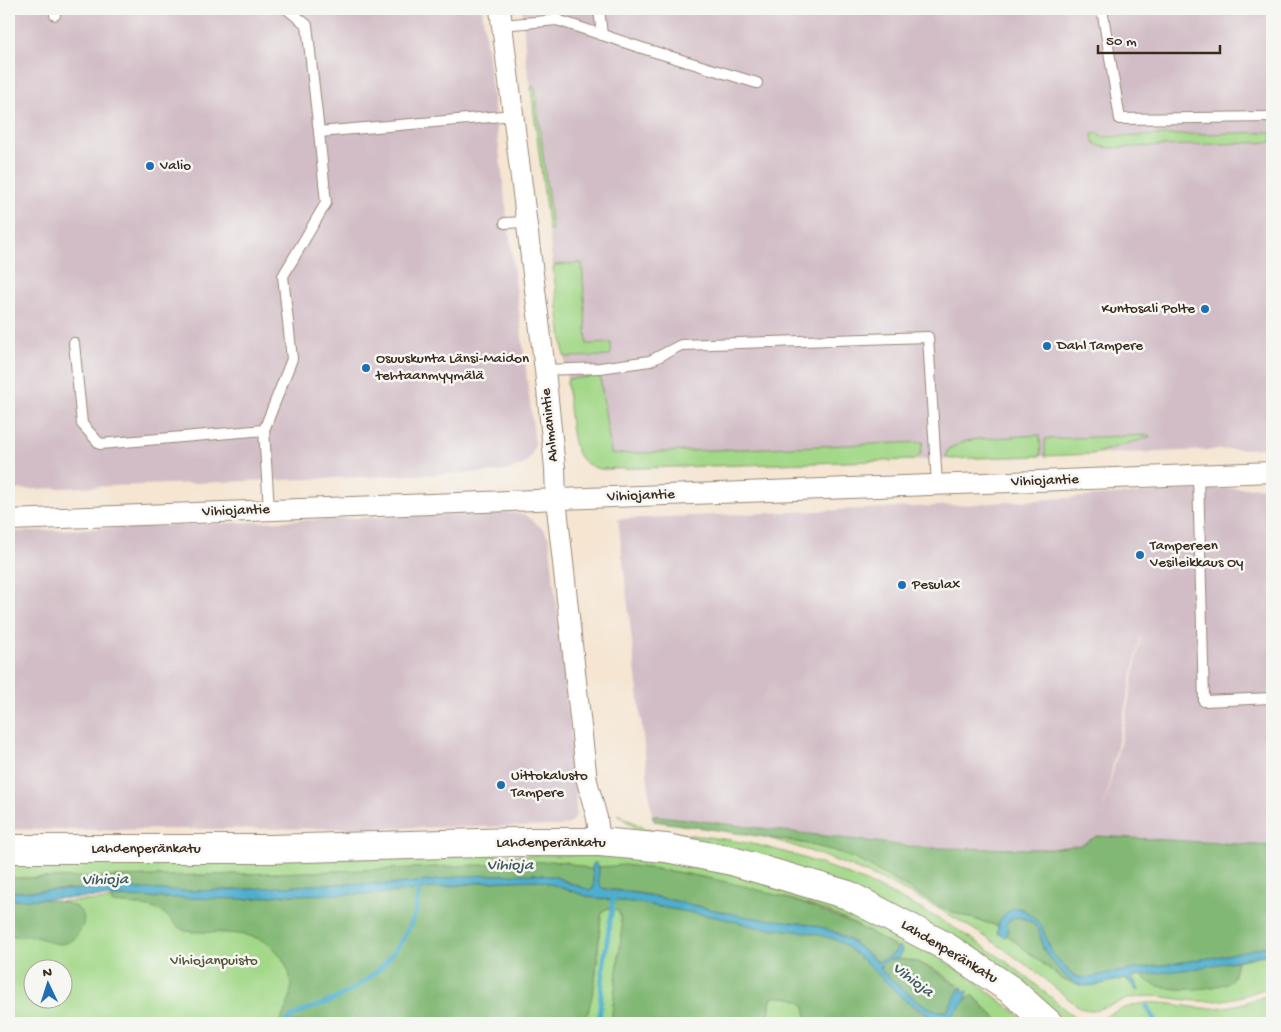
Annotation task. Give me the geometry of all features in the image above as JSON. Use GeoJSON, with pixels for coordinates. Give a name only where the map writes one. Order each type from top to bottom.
{"type":"FeatureCollection","features":[{"type":"Feature","properties":{"kind":"main road","name":"Lahdenperänkatu"},"geometry":{"type":"LineString","coordinates":[[9,850],[270,849],[515,842],[600,842],[666,848],[732,861],[848,895],[946,946],[1011,990],[1048,1023]]}},
{"type":"Feature","properties":{"kind":"street","name":"Ahlmanintie"},"geometry":{"type":"LineString","coordinates":[[501,17],[545,370],[555,468],[556,499],[587,781],[597,818],[600,842]]}},
{"type":"Feature","properties":{"kind":"street","name":"Vihiojantie"},"geometry":{"type":"LineString","coordinates":[[9,520],[1272,472]]}},
{"type":"Feature","properties":{"kind":"lane"},"geometry":{"type":"LineString","coordinates":[[269,510],[264,430],[292,359],[284,276],[326,203],[307,25],[287,9]]}},
{"type":"Feature","properties":{"kind":"lane"},"geometry":{"type":"LineString","coordinates":[[556,9],[557,20]]}},
{"type":"Feature","properties":{"kind":"lane"},"geometry":{"type":"LineString","coordinates":[[599,9],[602,35]]}},
{"type":"Feature","properties":{"kind":"lane"},"geometry":{"type":"LineString","coordinates":[[1102,9],[1120,119],[1272,117]]}},
{"type":"Feature","properties":{"kind":"lane"},"geometry":{"type":"LineString","coordinates":[[501,17],[557,20],[757,83]]}},
{"type":"Feature","properties":{"kind":"lane"},"geometry":{"type":"LineString","coordinates":[[319,132],[514,115]]}},
{"type":"Feature","properties":{"kind":"lane"},"geometry":{"type":"LineString","coordinates":[[505,223],[526,222]]}},
{"type":"Feature","properties":{"kind":"lane"},"geometry":{"type":"LineString","coordinates":[[545,370],[600,368],[650,361],[681,345],[928,337],[937,485]]}},
{"type":"Feature","properties":{"kind":"lane"},"geometry":{"type":"LineString","coordinates":[[74,343],[82,424],[100,444],[264,430]]}},
{"type":"Feature","properties":{"kind":"lane"},"geometry":{"type":"LineString","coordinates":[[1198,475],[1204,701],[1272,698]]}},
{"type":"Feature","properties":{"kind":"shaded area"},"geometry":{"type":"Polygon","coordinates":[[[9,9],[482,9],[535,444],[531,456],[525,464],[506,471],[496,472],[9,490],[9,9]]]}},
{"type":"Feature","properties":{"kind":"shaded area"},"geometry":{"type":"Polygon","coordinates":[[[522,9],[1272,9],[1272,448],[607,470],[586,463],[579,455],[575,445],[526,60],[522,9]]]}},
{"type":"Feature","properties":{"kind":"shaded area"},"geometry":{"type":"Polygon","coordinates":[[[1272,487],[1272,846],[1097,836],[1081,845],[1050,849],[924,848],[652,815],[618,519],[961,505],[1188,490],[1272,487]],[[1141,636],[1103,812],[1123,731],[1141,636]]]}},
{"type":"Feature","properties":{"kind":"shaded area"},"geometry":{"type":"Polygon","coordinates":[[[506,512],[526,515],[544,530],[549,538],[575,771],[576,812],[575,818],[568,824],[561,826],[371,828],[9,829],[9,532],[506,512]]]}},
{"type":"Feature","properties":{"kind":"green space"},"geometry":{"type":"Polygon","coordinates":[[[532,86],[535,88],[552,229],[549,232],[531,88],[532,86]]]}},
{"type":"Feature","properties":{"kind":"green space"},"geometry":{"type":"Polygon","coordinates":[[[1272,132],[1272,142],[1108,148],[1096,145],[1093,142],[1092,134],[1099,133],[1101,137],[1272,132]]]}},
{"type":"Feature","properties":{"kind":"green space"},"geometry":{"type":"Polygon","coordinates":[[[582,263],[587,344],[611,343],[611,354],[609,356],[566,357],[564,355],[553,268],[555,265],[582,263]]]}},
{"type":"Feature","properties":{"kind":"green space"},"geometry":{"type":"Polygon","coordinates":[[[600,376],[611,454],[923,442],[920,455],[915,460],[600,469],[584,462],[577,451],[572,432],[567,382],[568,379],[600,376]]]}},
{"type":"Feature","properties":{"kind":"green space"},"geometry":{"type":"Polygon","coordinates":[[[1040,435],[1041,456],[950,459],[946,456],[948,449],[966,441],[1040,435]]]}},
{"type":"Feature","properties":{"kind":"green space"},"geometry":{"type":"Polygon","coordinates":[[[1149,435],[1150,437],[1093,454],[1045,456],[1045,439],[1149,435]]]}},
{"type":"Feature","properties":{"kind":"green space"},"geometry":{"type":"Polygon","coordinates":[[[617,814],[645,828],[656,831],[732,840],[757,845],[788,853],[852,876],[915,906],[974,940],[1031,980],[1078,1021],[1077,1023],[1068,1023],[1010,975],[974,950],[638,830],[617,814]]]}},
{"type":"Feature","properties":{"kind":"green space"},"geometry":{"type":"Polygon","coordinates":[[[652,815],[924,848],[1050,849],[1081,845],[1097,836],[1272,846],[1272,945],[1216,957],[1079,978],[1072,974],[1052,953],[1041,925],[1023,909],[1019,908],[999,921],[998,926],[941,907],[864,863],[832,850],[798,842],[654,821],[652,815]]]}},
{"type":"Feature","properties":{"kind":"green space"},"geometry":{"type":"Polygon","coordinates":[[[764,837],[816,846],[846,855],[947,909],[968,918],[998,926],[997,932],[1005,938],[1007,935],[1065,981],[1081,985],[1091,985],[1127,979],[1136,990],[1132,977],[1140,974],[1151,982],[1163,986],[1186,988],[1234,976],[1237,961],[1269,954],[1268,967],[1272,972],[1272,986],[1226,1000],[1198,1001],[1158,996],[1142,997],[1099,1009],[1085,1009],[1079,1007],[1032,969],[995,943],[933,906],[900,889],[833,860],[764,837]]]}},
{"type":"Feature","properties":{"kind":"green space"},"geometry":{"type":"Polygon","coordinates":[[[475,855],[587,855],[643,858],[720,870],[843,908],[886,927],[974,980],[1028,1023],[1001,1023],[974,996],[970,995],[964,1001],[967,994],[962,992],[962,987],[934,969],[917,962],[898,959],[901,956],[898,946],[897,948],[862,928],[826,911],[784,898],[671,871],[617,866],[599,867],[598,864],[592,866],[593,870],[565,862],[287,873],[9,878],[9,864],[475,855]]]}},
{"type":"Feature","properties":{"kind":"green space"},"geometry":{"type":"Polygon","coordinates":[[[554,861],[593,870],[594,888],[590,890],[556,877],[535,874],[461,876],[395,884],[328,884],[234,890],[186,891],[119,888],[9,892],[9,878],[282,873],[554,861]]]}},
{"type":"Feature","properties":{"kind":"green space"},"geometry":{"type":"Polygon","coordinates":[[[624,865],[695,876],[765,892],[833,915],[897,948],[890,957],[878,962],[853,942],[838,933],[746,917],[645,894],[602,888],[598,883],[599,867],[624,865]]]}},
{"type":"Feature","properties":{"kind":"green space"},"geometry":{"type":"Polygon","coordinates":[[[538,880],[593,898],[633,902],[721,918],[756,927],[808,932],[831,938],[842,943],[862,959],[913,1007],[933,1018],[944,1019],[972,995],[1001,1023],[806,1023],[806,1011],[802,1003],[787,997],[776,997],[772,998],[770,1003],[769,1023],[611,1023],[622,928],[618,911],[608,908],[603,911],[601,916],[595,983],[588,1013],[581,1019],[571,1023],[526,1023],[521,1021],[510,1023],[278,1023],[290,997],[290,977],[282,957],[264,941],[254,937],[230,933],[182,930],[157,909],[113,903],[109,897],[247,899],[281,895],[375,894],[484,882],[538,880]]]}},
{"type":"Feature","properties":{"kind":"green space","name":"Vihiojanpuisto"},"geometry":{"type":"Polygon","coordinates":[[[324,894],[313,1023],[9,1023],[9,903],[324,894]]]}},
{"type":"Feature","properties":{"kind":"green space"},"geometry":{"type":"Polygon","coordinates":[[[9,900],[58,901],[77,908],[82,913],[84,921],[73,940],[58,944],[33,936],[9,936],[9,900]]]}},
{"type":"Feature","properties":{"kind":"green space"},"geometry":{"type":"Polygon","coordinates":[[[608,908],[618,911],[622,928],[611,1023],[571,1023],[585,1016],[595,983],[601,916],[603,911],[608,908]]]}},
{"type":"Feature","properties":{"kind":"green space"},"geometry":{"type":"Polygon","coordinates":[[[1015,917],[1026,920],[1036,927],[1040,934],[1042,946],[1057,967],[1074,982],[1062,979],[1007,935],[1007,922],[1015,917]]]}},
{"type":"Feature","properties":{"kind":"green space"},"geometry":{"type":"Polygon","coordinates":[[[890,959],[919,963],[960,988],[947,1011],[940,1011],[922,1003],[881,970],[881,965],[890,959]]]}},
{"type":"Feature","properties":{"kind":"green space"},"geometry":{"type":"Polygon","coordinates":[[[1237,961],[1232,980],[1225,984],[1205,988],[1182,989],[1161,987],[1149,982],[1140,974],[1237,961]]]}},
{"type":"Feature","properties":{"kind":"green space"},"geometry":{"type":"Polygon","coordinates":[[[1272,994],[1272,1023],[1098,1022],[1099,1019],[1116,1011],[1141,1004],[1164,1003],[1199,1008],[1216,1008],[1237,1005],[1272,994]]]}},
{"type":"Feature","properties":{"kind":"green space"},"geometry":{"type":"Polygon","coordinates":[[[773,997],[797,1000],[801,1003],[806,1010],[806,1023],[769,1023],[770,1003],[773,997]]]}},
{"type":"Feature","properties":{"kind":"water"},"geometry":{"type":"Polygon","coordinates":[[[594,863],[597,863],[600,885],[607,890],[643,894],[731,914],[817,926],[828,929],[843,937],[878,962],[895,953],[899,946],[902,949],[901,956],[898,959],[890,959],[880,965],[881,970],[912,996],[931,1008],[947,1011],[960,988],[963,988],[963,992],[968,991],[967,996],[958,1010],[948,1017],[938,1020],[907,1002],[862,959],[842,943],[831,938],[808,932],[756,927],[721,918],[633,902],[593,898],[538,880],[484,882],[375,894],[281,895],[248,899],[109,897],[9,900],[9,892],[119,888],[186,891],[234,890],[328,884],[395,884],[461,876],[535,874],[556,877],[590,890],[594,888],[592,866],[594,863]]]}},
{"type":"Feature","properties":{"kind":"water"},"geometry":{"type":"Polygon","coordinates":[[[1015,908],[1027,912],[1041,925],[1052,953],[1072,975],[1079,978],[1216,957],[1272,945],[1272,953],[1199,968],[1135,976],[1132,978],[1139,989],[1137,991],[1127,979],[1092,986],[1080,985],[1065,976],[1051,960],[1043,948],[1037,927],[1029,921],[1020,918],[1011,919],[1007,922],[1007,935],[1004,938],[1002,934],[998,934],[999,921],[1007,912],[1015,908]]]}},
{"type":"Feature","properties":{"kind":"waterway"},"geometry":{"type":"LineString","coordinates":[[285,1023],[302,1012],[345,994],[373,975],[389,959],[407,932],[415,914],[419,887]]}},
{"type":"Feature","properties":{"kind":"waterway"},"geometry":{"type":"LineString","coordinates":[[599,1023],[603,968],[614,895]]}},
{"type":"Feature","properties":{"kind":"waterway"},"geometry":{"type":"LineString","coordinates":[[1147,1007],[1157,1023]]}},
{"type":"Feature","properties":{"kind":"waterway"},"geometry":{"type":"LineString","coordinates":[[944,1015],[954,1023]]}},
{"type":"Feature","properties":{"kind":"place","name":"Valio"},"geometry":{"type":"Point","coordinates":[150,166]}},
{"type":"Feature","properties":{"kind":"place","name":"Kuntosali Polte"},"geometry":{"type":"Point","coordinates":[1205,309]}},
{"type":"Feature","properties":{"kind":"place","name":"Dahl Tampere"},"geometry":{"type":"Point","coordinates":[1047,346]}},
{"type":"Feature","properties":{"kind":"place","name":"Osuuskunta Länsi-Maidon tehtaanmyymälä"},"geometry":{"type":"Point","coordinates":[366,368]}},
{"type":"Feature","properties":{"kind":"place","name":"Tampereen Vesileikkaus Oy"},"geometry":{"type":"Point","coordinates":[1140,555]}},
{"type":"Feature","properties":{"kind":"place","name":"Pesulax"},"geometry":{"type":"Point","coordinates":[902,585]}},
{"type":"Feature","properties":{"kind":"place","name":"Uittokalusto Tampere"},"geometry":{"type":"Point","coordinates":[501,785]}},
{"type":"Feature","properties":{"kind":"water label","name":"Vihioja"},"geometry":{"type":"Point","coordinates":[510,866]}},
{"type":"Feature","properties":{"kind":"water label","name":"Vihioja"},"geometry":{"type":"Point","coordinates":[105,881]}},
{"type":"Feature","properties":{"kind":"water label","name":"Vihioja"},"geometry":{"type":"Point","coordinates":[912,981]}}]}
